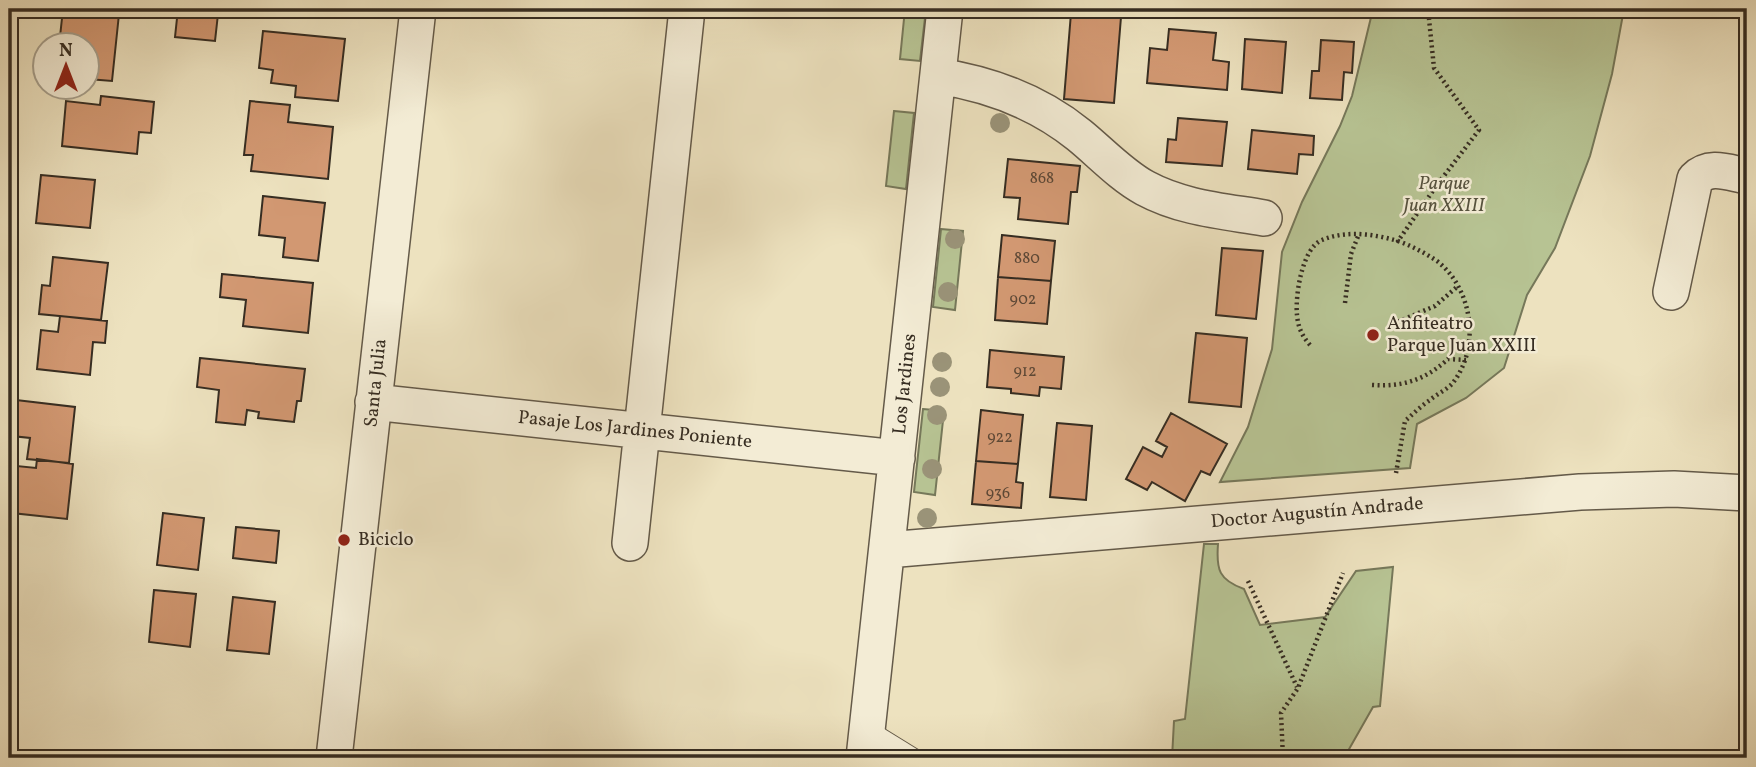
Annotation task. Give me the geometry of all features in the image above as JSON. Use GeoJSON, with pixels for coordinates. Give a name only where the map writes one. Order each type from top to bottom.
{"type":"FeatureCollection","features":[{"type":"Feature","properties":{"kind":"street","name":"Santa Julia"},"geometry":{"type":"LineString","coordinates":[[334,758],[418,9]]}},
{"type":"Feature","properties":{"kind":"street"},"geometry":{"type":"LineString","coordinates":[[630,543],[687,9]]}},
{"type":"Feature","properties":{"kind":"street","name":"Los Jardines"},"geometry":{"type":"LineString","coordinates":[[866,744],[945,9]]}},
{"type":"Feature","properties":{"kind":"street"},"geometry":{"type":"LineString","coordinates":[[938,76],[991,87],[1047,113],[1076,132],[1129,177],[1157,194],[1193,206],[1264,218]]}},
{"type":"Feature","properties":{"kind":"street"},"geometry":{"type":"LineString","coordinates":[[1671,292],[1695,179],[1702,172],[1710,170],[1747,176]]}},
{"type":"Feature","properties":{"kind":"street","name":"Pasaje Los Jardines Poniente"},"geometry":{"type":"LineString","coordinates":[[373,402],[897,458]]}},
{"type":"Feature","properties":{"kind":"street","name":"Doctor Augustín Andrade"},"geometry":{"type":"LineString","coordinates":[[887,550],[1580,492],[1674,489],[1747,493]]}},
{"type":"Feature","properties":{"kind":"lane"},"geometry":{"type":"LineString","coordinates":[[866,744],[914,758]]}},
{"type":"Feature","properties":{"kind":"path"},"geometry":{"type":"LineString","coordinates":[[1398,241],[1479,130],[1434,68],[1428,9]]}},
{"type":"Feature","properties":{"kind":"path"},"geometry":{"type":"LineString","coordinates":[[1345,303],[1351,254],[1359,234]]}},
{"type":"Feature","properties":{"kind":"path"},"geometry":{"type":"LineString","coordinates":[[1310,345],[1299,327],[1298,289],[1308,254],[1319,241],[1359,234],[1398,241],[1439,263],[1458,286],[1469,313],[1470,335],[1466,360],[1451,385],[1405,421],[1397,469]]}},
{"type":"Feature","properties":{"kind":"path"},"geometry":{"type":"LineString","coordinates":[[1388,326],[1435,306],[1458,286]]}},
{"type":"Feature","properties":{"kind":"path"},"geometry":{"type":"LineString","coordinates":[[1372,385],[1404,384],[1427,376],[1448,359],[1466,360]]}},
{"type":"Feature","properties":{"kind":"path"},"geometry":{"type":"LineString","coordinates":[[1283,758],[1281,713],[1298,688],[1343,573]]}},
{"type":"Feature","properties":{"kind":"path"},"geometry":{"type":"LineString","coordinates":[[1248,580],[1298,688]]}},
{"type":"Feature","properties":{"kind":"path"},"geometry":{"type":"LineString","coordinates":[[1746,758],[1747,753]]}},
{"type":"Feature","properties":{"kind":"green space"},"geometry":{"type":"Polygon","coordinates":[[[905,9],[926,9],[920,61],[900,59],[905,9]]]}},
{"type":"Feature","properties":{"kind":"green space","name":"Parque Juan XXIII"},"geometry":{"type":"Polygon","coordinates":[[[1373,9],[1624,9],[1612,74],[1590,156],[1555,248],[1527,295],[1504,368],[1466,398],[1417,424],[1410,468],[1220,482],[1248,427],[1272,349],[1282,252],[1302,202],[1352,96],[1373,9]]]}},
{"type":"Feature","properties":{"kind":"green space"},"geometry":{"type":"Polygon","coordinates":[[[894,111],[914,113],[906,189],[886,186],[894,111]]]}},
{"type":"Feature","properties":{"kind":"green space"},"geometry":{"type":"Polygon","coordinates":[[[941,229],[963,231],[955,310],[933,307],[941,229]]]}},
{"type":"Feature","properties":{"kind":"green space"},"geometry":{"type":"Polygon","coordinates":[[[923,409],[944,411],[935,495],[914,492],[923,409]]]}},
{"type":"Feature","properties":{"kind":"green space"},"geometry":{"type":"Polygon","coordinates":[[[1204,544],[1218,544],[1221,573],[1229,582],[1244,589],[1260,625],[1325,617],[1356,571],[1393,567],[1380,706],[1373,707],[1344,758],[1172,758],[1174,721],[1185,719],[1204,544]]]}},
{"type":"Feature","properties":{"kind":"building"},"geometry":{"type":"Polygon","coordinates":[[[63,9],[119,14],[112,81],[102,80],[102,32],[61,32],[63,9]]]}},
{"type":"Feature","properties":{"kind":"building"},"geometry":{"type":"Polygon","coordinates":[[[178,9],[227,9],[226,15],[218,14],[215,41],[175,37],[178,9]]]}},
{"type":"Feature","properties":{"kind":"building"},"geometry":{"type":"Polygon","coordinates":[[[1071,13],[1121,17],[1114,103],[1064,99],[1071,13]]]}},
{"type":"Feature","properties":{"kind":"building"},"geometry":{"type":"Polygon","coordinates":[[[1169,29],[1216,33],[1213,60],[1229,62],[1227,90],[1147,83],[1150,48],[1167,50],[1169,29]]]}},
{"type":"Feature","properties":{"kind":"building"},"geometry":{"type":"Polygon","coordinates":[[[263,31],[345,39],[338,101],[295,97],[296,86],[271,83],[273,70],[259,68],[263,31]]]}},
{"type":"Feature","properties":{"kind":"building"},"geometry":{"type":"Polygon","coordinates":[[[1245,39],[1286,42],[1282,93],[1242,89],[1245,39]]]}},
{"type":"Feature","properties":{"kind":"building"},"geometry":{"type":"Polygon","coordinates":[[[1321,40],[1354,42],[1352,73],[1344,72],[1342,100],[1310,98],[1312,71],[1319,71],[1321,40]]]}},
{"type":"Feature","properties":{"kind":"building"},"geometry":{"type":"Polygon","coordinates":[[[102,96],[154,102],[151,133],[139,132],[137,154],[62,146],[66,102],[100,105],[102,96]]]}},
{"type":"Feature","properties":{"kind":"building"},"geometry":{"type":"Polygon","coordinates":[[[250,101],[290,105],[288,122],[333,127],[328,179],[251,171],[253,155],[244,155],[250,101]]]}},
{"type":"Feature","properties":{"kind":"building"},"geometry":{"type":"Polygon","coordinates":[[[1178,118],[1227,122],[1222,166],[1166,162],[1168,139],[1176,140],[1178,118]]]}},
{"type":"Feature","properties":{"kind":"building"},"geometry":{"type":"Polygon","coordinates":[[[1252,130],[1314,136],[1313,155],[1299,154],[1297,174],[1248,169],[1252,130]]]}},
{"type":"Feature","properties":{"kind":"building"},"geometry":{"type":"Polygon","coordinates":[[[1008,159],[1080,166],[1077,192],[1071,192],[1068,224],[1018,219],[1020,198],[1004,197],[1008,159]]]}},
{"type":"Feature","properties":{"kind":"building"},"geometry":{"type":"Polygon","coordinates":[[[41,175],[95,180],[90,228],[36,223],[41,175]]]}},
{"type":"Feature","properties":{"kind":"building"},"geometry":{"type":"Polygon","coordinates":[[[263,196],[325,203],[318,261],[283,257],[285,238],[259,235],[263,196]]]}},
{"type":"Feature","properties":{"kind":"building"},"geometry":{"type":"Polygon","coordinates":[[[1002,235],[1055,241],[1051,281],[998,277],[1002,235]]]}},
{"type":"Feature","properties":{"kind":"building"},"geometry":{"type":"Polygon","coordinates":[[[1222,248],[1263,251],[1256,319],[1216,315],[1222,248]]]}},
{"type":"Feature","properties":{"kind":"building"},"geometry":{"type":"Polygon","coordinates":[[[53,257],[108,263],[101,320],[39,314],[42,285],[50,286],[53,257]]]}},
{"type":"Feature","properties":{"kind":"building"},"geometry":{"type":"Polygon","coordinates":[[[222,274],[313,283],[308,333],[243,326],[246,300],[220,297],[222,274]]]}},
{"type":"Feature","properties":{"kind":"building"},"geometry":{"type":"Polygon","coordinates":[[[998,277],[1051,281],[1047,324],[995,320],[998,277]]]}},
{"type":"Feature","properties":{"kind":"building"},"geometry":{"type":"Polygon","coordinates":[[[60,316],[107,321],[105,343],[93,342],[90,375],[37,369],[41,330],[58,332],[60,316]]]}},
{"type":"Feature","properties":{"kind":"building"},"geometry":{"type":"Polygon","coordinates":[[[1196,333],[1247,338],[1241,407],[1189,402],[1196,333]]]}},
{"type":"Feature","properties":{"kind":"building"},"geometry":{"type":"Polygon","coordinates":[[[990,350],[1064,357],[1061,389],[1040,387],[1039,396],[1011,393],[1011,389],[987,387],[990,350]]]}},
{"type":"Feature","properties":{"kind":"building"},"geometry":{"type":"Polygon","coordinates":[[[200,358],[305,369],[301,401],[297,401],[294,422],[258,418],[259,412],[247,410],[245,425],[216,422],[219,390],[197,387],[200,358]]]}},
{"type":"Feature","properties":{"kind":"building"},"geometry":{"type":"Polygon","coordinates":[[[16,400],[75,407],[69,463],[27,459],[30,438],[12,436],[16,400]]]}},
{"type":"Feature","properties":{"kind":"building"},"geometry":{"type":"Polygon","coordinates":[[[981,410],[1023,415],[1018,464],[976,461],[981,410]]]}},
{"type":"Feature","properties":{"kind":"building"},"geometry":{"type":"Polygon","coordinates":[[[1171,413],[1227,444],[1210,475],[1201,471],[1185,501],[1152,482],[1147,490],[1126,479],[1143,447],[1162,457],[1167,447],[1156,441],[1171,413]]]}},
{"type":"Feature","properties":{"kind":"building"},"geometry":{"type":"Polygon","coordinates":[[[1057,423],[1092,426],[1086,500],[1050,497],[1057,423]]]}},
{"type":"Feature","properties":{"kind":"building"},"geometry":{"type":"Polygon","coordinates":[[[37,459],[73,464],[67,519],[12,513],[17,466],[36,468],[37,459]]]}},
{"type":"Feature","properties":{"kind":"building"},"geometry":{"type":"Polygon","coordinates":[[[976,461],[1018,464],[1016,482],[1023,483],[1021,508],[972,504],[976,461]]]}},
{"type":"Feature","properties":{"kind":"building"},"geometry":{"type":"Polygon","coordinates":[[[163,513],[204,518],[198,570],[157,565],[163,513]]]}},
{"type":"Feature","properties":{"kind":"building"},"geometry":{"type":"Polygon","coordinates":[[[236,527],[279,531],[276,563],[233,558],[236,527]]]}},
{"type":"Feature","properties":{"kind":"building"},"geometry":{"type":"Polygon","coordinates":[[[154,590],[196,594],[190,647],[149,642],[154,590]]]}},
{"type":"Feature","properties":{"kind":"building"},"geometry":{"type":"Polygon","coordinates":[[[233,597],[275,602],[269,654],[227,650],[233,597]]]}},
{"type":"Feature","properties":{"kind":"building"},"geometry":{"type":"Polygon","coordinates":[[[943,752],[993,758],[943,758],[943,752]]]}},
{"type":"Feature","properties":{"kind":"place","name":"Anfiteatro Parque Juan XXIII"},"geometry":{"type":"Point","coordinates":[1373,335]}},
{"type":"Feature","properties":{"kind":"place","name":"Biciclo"},"geometry":{"type":"Point","coordinates":[344,540]}}]}
